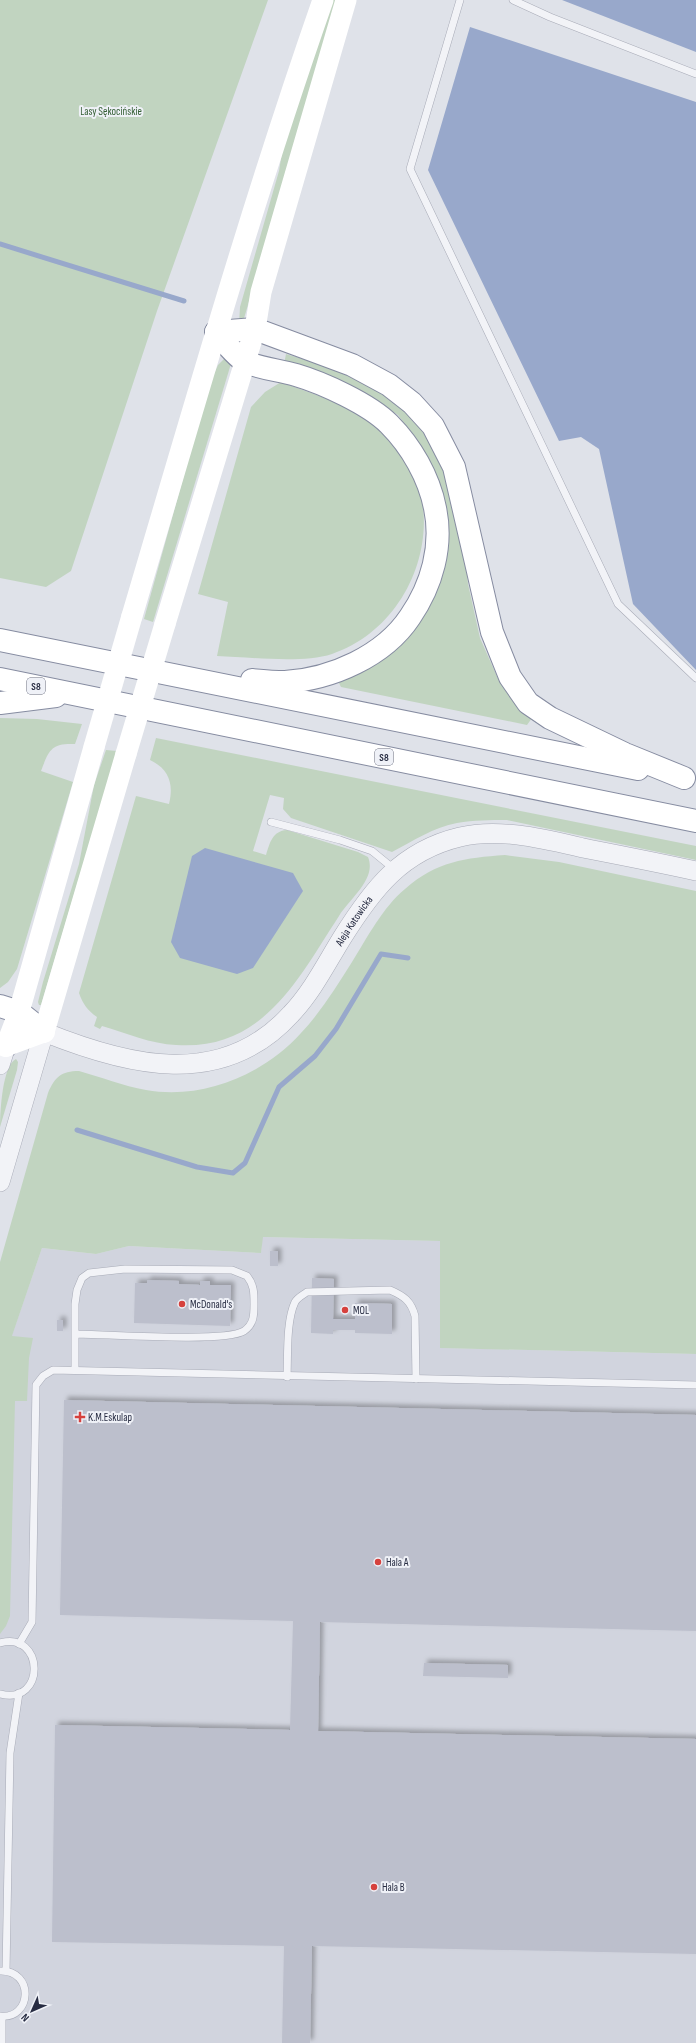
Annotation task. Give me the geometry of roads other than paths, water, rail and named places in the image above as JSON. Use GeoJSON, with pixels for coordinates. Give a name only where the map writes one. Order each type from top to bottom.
{"type":"FeatureCollection","features":[{"type":"Feature","properties":{"kind":"highway"},"geometry":{"type":"LineString","coordinates":[[216,332],[255,329],[352,365],[389,384],[412,403],[433,426],[454,467],[492,632],[510,677],[528,703],[550,718],[625,754],[690,779]]}},
{"type":"Feature","properties":{"kind":"highway"},"geometry":{"type":"LineString","coordinates":[[183,677],[285,682],[317,677],[338,671],[372,653],[390,639],[407,622],[418,606],[424,593],[437,555],[439,527],[434,502],[426,478],[407,446],[388,424],[369,410],[335,390],[297,376],[245,362],[216,332]]}},
{"type":"Feature","properties":{"kind":"highway"},"geometry":{"type":"LineString","coordinates":[[0,640],[690,779]]}},
{"type":"Feature","properties":{"kind":"highway","name":"S8"},"geometry":{"type":"LineString","coordinates":[[0,679],[696,821]]}},
{"type":"Feature","properties":{"kind":"highway"},"geometry":{"type":"LineString","coordinates":[[0,704],[73,693]]}},
{"type":"Feature","properties":{"kind":"highway"},"geometry":{"type":"LineString","coordinates":[[9,1009],[44,1032]]}},
{"type":"Feature","properties":{"kind":"main road"},"geometry":{"type":"LineString","coordinates":[[2,1052],[9,1009],[94,747],[216,332],[292,88],[323,0]]}},
{"type":"Feature","properties":{"kind":"main road"},"geometry":{"type":"LineString","coordinates":[[2,1052],[44,1032],[164,624],[255,329],[262,292],[346,0]]}},
{"type":"Feature","properties":{"kind":"street","name":"Aleja Katowicka"},"geometry":{"type":"LineString","coordinates":[[44,1032],[95,1050],[154,1063],[196,1064],[221,1060],[239,1052],[279,1026],[299,1005],[363,905],[394,869],[415,855],[437,844],[461,837],[487,834],[510,835],[566,844],[696,871]]}},
{"type":"Feature","properties":{"kind":"street"},"geometry":{"type":"LineString","coordinates":[[0,1182],[44,1032]]}},
{"type":"Feature","properties":{"kind":"lane"},"geometry":{"type":"LineString","coordinates":[[460,0],[410,169],[618,604],[696,678]]}},
{"type":"Feature","properties":{"kind":"lane"},"geometry":{"type":"LineString","coordinates":[[513,0],[550,17],[696,74]]}},
{"type":"Feature","properties":{"kind":"lane"},"geometry":{"type":"LineString","coordinates":[[271,822],[340,840],[372,851],[394,869]]}},
{"type":"Feature","properties":{"kind":"lane"},"geometry":{"type":"LineString","coordinates":[[75,1334],[197,1337],[230,1336],[242,1332],[252,1323],[254,1317],[254,1289],[247,1276],[232,1270],[124,1269],[93,1271],[85,1275],[78,1286],[75,1304],[75,1334],[75,1370]]}},
{"type":"Feature","properties":{"kind":"lane"},"geometry":{"type":"LineString","coordinates":[[287,1377],[291,1321],[296,1301],[300,1296],[307,1292],[390,1290],[403,1295],[413,1308],[415,1316],[416,1379]]}},
{"type":"Feature","properties":{"kind":"lane"},"geometry":{"type":"LineString","coordinates":[[19,1644],[32,1622],[36,1385],[43,1376],[53,1370],[287,1377],[696,1385]]}},
{"type":"Feature","properties":{"kind":"lane"},"geometry":{"type":"LineString","coordinates":[[0,1643],[11,1642],[19,1644],[27,1649],[32,1656],[35,1673],[27,1688],[10,1696],[0,1694]]}},
{"type":"Feature","properties":{"kind":"lane"},"geometry":{"type":"LineString","coordinates":[[2,2043],[1,2016],[9,2016],[21,2008],[26,1994],[21,1979],[3,1971],[10,1753],[18,1693]]}},
{"type":"Feature","properties":{"kind":"water"},"geometry":{"type":"Polygon","coordinates":[[[562,0],[696,0],[696,52],[562,0]]]}},
{"type":"Feature","properties":{"kind":"water"},"geometry":{"type":"Polygon","coordinates":[[[470,27],[696,102],[696,670],[633,604],[599,449],[581,437],[559,441],[428,170],[470,27]]]}},
{"type":"Feature","properties":{"kind":"water"},"geometry":{"type":"Polygon","coordinates":[[[205,848],[293,873],[303,891],[253,968],[237,974],[180,958],[171,942],[192,856],[205,848]]]}},
{"type":"Feature","properties":{"kind":"waterway"},"geometry":{"type":"LineString","coordinates":[[0,244],[184,301]]}},
{"type":"Feature","properties":{"kind":"waterway"},"geometry":{"type":"LineString","coordinates":[[77,1130],[197,1167],[233,1173],[245,1163],[279,1087],[315,1056],[336,1029],[381,954],[408,958]]}},
{"type":"Feature","properties":{"kind":"place","name":"McDonald's"},"geometry":{"type":"Point","coordinates":[182,1304]}},
{"type":"Feature","properties":{"kind":"place","name":"MOL"},"geometry":{"type":"Point","coordinates":[345,1310]}},
{"type":"Feature","properties":{"kind":"place","name":"K.M.Eskulap"},"geometry":{"type":"Point","coordinates":[80,1417]}},
{"type":"Feature","properties":{"kind":"place","name":"Hala A"},"geometry":{"type":"Point","coordinates":[378,1562]}},
{"type":"Feature","properties":{"kind":"place","name":"Hala B"},"geometry":{"type":"Point","coordinates":[374,1887]}},
{"type":"Feature","properties":{"kind":"park label","name":"Lasy Sękocińskie"},"geometry":{"type":"Point","coordinates":[111,111]}}]}
